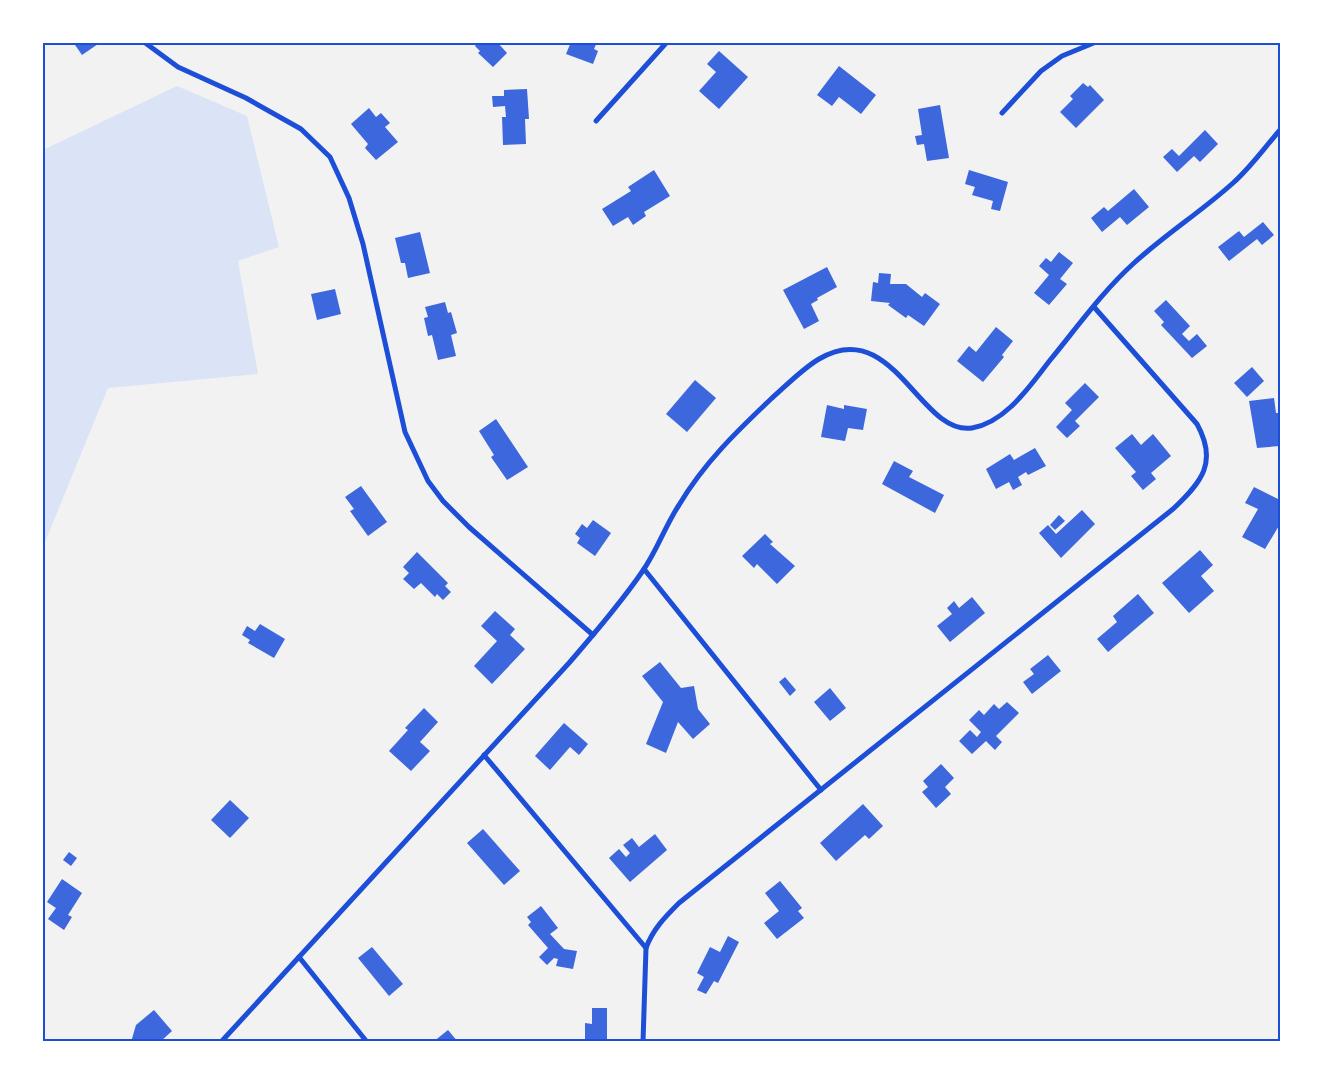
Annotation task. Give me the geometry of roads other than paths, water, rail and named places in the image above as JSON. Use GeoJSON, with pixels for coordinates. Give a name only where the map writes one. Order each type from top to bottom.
{"type":"FeatureCollection","features":[{"type":"Feature","properties":{"kind":"street"},"geometry":{"type":"LineString","coordinates":[[144,42],[178,67],[246,98],[301,129],[330,157],[349,198],[363,244],[406,432],[428,481],[469,527],[593,635]]}},
{"type":"Feature","properties":{"kind":"street"},"geometry":{"type":"LineString","coordinates":[[596,121],[667,42]]}},
{"type":"Feature","properties":{"kind":"street"},"geometry":{"type":"LineString","coordinates":[[1002,113],[1041,71],[1062,56],[1096,42]]}},
{"type":"Feature","properties":{"kind":"street"},"geometry":{"type":"LineString","coordinates":[[222,1042],[593,635],[644,569],[679,505],[699,474],[732,436],[797,376],[820,358],[847,350],[856,349],[869,352],[884,362],[940,416],[956,426],[970,428],[986,424],[1014,402],[1094,306],[1134,263],[1235,181],[1280,130]]}},
{"type":"Feature","properties":{"kind":"street"},"geometry":{"type":"LineString","coordinates":[[643,1042],[646,948],[651,934],[679,903],[1173,509],[1199,482],[1205,469],[1208,452],[1205,439],[1197,424],[1094,306]]}},
{"type":"Feature","properties":{"kind":"street"},"geometry":{"type":"LineString","coordinates":[[644,569],[821,790]]}},
{"type":"Feature","properties":{"kind":"street"},"geometry":{"type":"LineString","coordinates":[[484,755],[646,948]]}},
{"type":"Feature","properties":{"kind":"street"},"geometry":{"type":"LineString","coordinates":[[299,957],[367,1042]]}}]}
